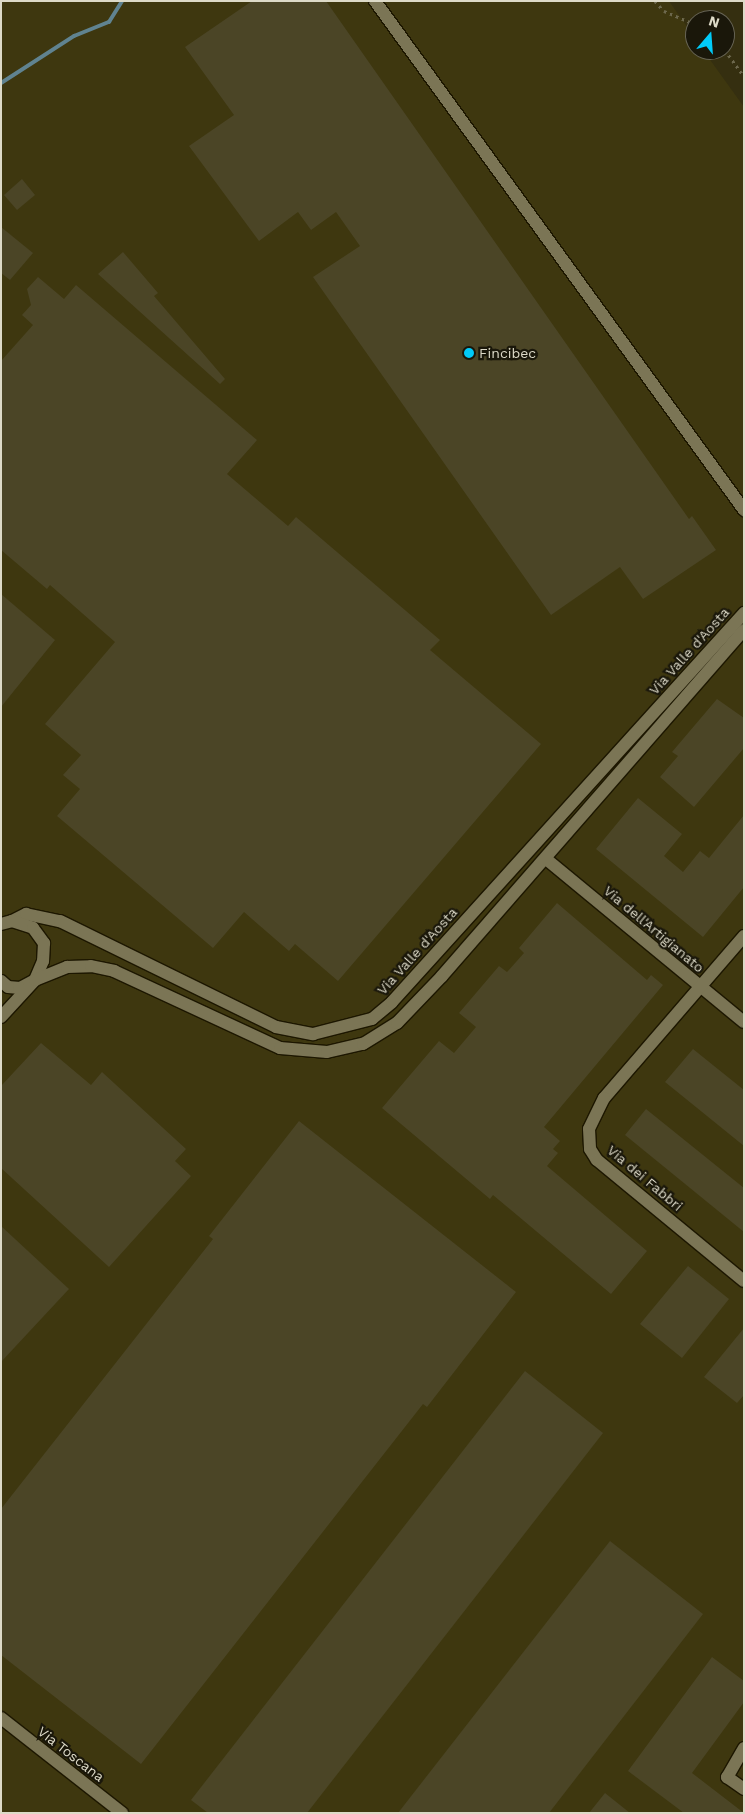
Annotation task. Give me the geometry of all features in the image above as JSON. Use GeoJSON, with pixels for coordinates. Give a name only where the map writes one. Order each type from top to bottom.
{"type":"FeatureCollection","features":[{"type":"Feature","properties":{"kind":"street"},"geometry":{"type":"LineString","coordinates":[[374,1],[744,510]]}},
{"type":"Feature","properties":{"kind":"street","name":"Via Valle d'Aosta"},"geometry":{"type":"LineString","coordinates":[[7,922],[26,914],[60,920],[276,1027],[313,1034],[372,1019],[392,1002],[744,613]]}},
{"type":"Feature","properties":{"kind":"street","name":"Via Valle d'Aosta"},"geometry":{"type":"LineString","coordinates":[[1,981],[8,987],[20,988],[67,967],[91,966],[114,971],[280,1048],[327,1052],[363,1044],[397,1023],[546,858],[744,630]]}},
{"type":"Feature","properties":{"kind":"street","name":"Via dell'Artigianato"},"geometry":{"type":"LineString","coordinates":[[546,858],[744,1022]]}},
{"type":"Feature","properties":{"kind":"street","name":"Via Valle d'Aosta"},"geometry":{"type":"LineString","coordinates":[[1,1017],[35,980],[43,961],[44,943],[33,928],[7,922]]}},
{"type":"Feature","properties":{"kind":"street","name":"Via dei Fabbri"},"geometry":{"type":"LineString","coordinates":[[744,936],[702,988],[604,1098],[589,1129],[590,1148],[597,1160],[744,1281]]}},
{"type":"Feature","properties":{"kind":"street","name":"Via Toscana"},"geometry":{"type":"LineString","coordinates":[[1,1718],[107,1809],[122,1813]]}},
{"type":"Feature","properties":{"kind":"street"},"geometry":{"type":"LineString","coordinates":[[744,1748],[728,1777],[744,1789]]}},
{"type":"Feature","properties":{"kind":"path"},"geometry":{"type":"LineString","coordinates":[[655,1],[664,12],[685,20]]}},
{"type":"Feature","properties":{"kind":"path"},"geometry":{"type":"LineString","coordinates":[[732,60],[744,76]]}},
{"type":"Feature","properties":{"kind":"shaded area"},"geometry":{"type":"Polygon","coordinates":[[[1,1],[669,1],[685,24],[685,60],[710,60],[744,107],[744,1813],[1,1813],[1,1]]]}},
{"type":"Feature","properties":{"kind":"building","name":"Fincibec"},"geometry":{"type":"Polygon","coordinates":[[[252,1],[326,1],[689,519],[692,516],[716,550],[643,599],[620,567],[551,615],[313,277],[360,246],[336,212],[311,230],[298,212],[259,241],[189,146],[234,115],[185,47],[252,1]]]}},
{"type":"Feature","properties":{"kind":"building"},"geometry":{"type":"Polygon","coordinates":[[[22,179],[35,195],[17,210],[4,195],[22,179]]]}},
{"type":"Feature","properties":{"kind":"building"},"geometry":{"type":"Polygon","coordinates":[[[1,227],[33,253],[10,280],[1,273],[1,227]]]}},
{"type":"Feature","properties":{"kind":"building"},"geometry":{"type":"Polygon","coordinates":[[[123,252],[158,293],[154,296],[225,379],[220,384],[98,274],[123,252]]]}},
{"type":"Feature","properties":{"kind":"building"},"geometry":{"type":"Polygon","coordinates":[[[38,277],[64,299],[76,285],[257,440],[227,474],[288,526],[296,517],[440,640],[430,650],[541,744],[338,981],[295,944],[289,951],[244,912],[213,948],[57,816],[80,789],[63,775],[81,755],[45,724],[115,642],[50,585],[47,589],[1,550],[1,361],[33,325],[22,315],[31,305],[27,289],[38,277]]]}},
{"type":"Feature","properties":{"kind":"building"},"geometry":{"type":"Polygon","coordinates":[[[1,594],[55,640],[1,707],[1,594]]]}},
{"type":"Feature","properties":{"kind":"building"},"geometry":{"type":"Polygon","coordinates":[[[717,699],[744,718],[744,748],[694,807],[660,777],[678,756],[672,752],[717,699]]]}},
{"type":"Feature","properties":{"kind":"building"},"geometry":{"type":"Polygon","coordinates":[[[638,798],[682,834],[664,856],[683,872],[700,851],[709,858],[744,815],[744,887],[703,937],[596,849],[638,798]]]}},
{"type":"Feature","properties":{"kind":"building"},"geometry":{"type":"Polygon","coordinates":[[[557,903],[647,980],[651,975],[663,985],[544,1127],[560,1141],[553,1149],[558,1153],[547,1166],[647,1251],[611,1294],[493,1195],[490,1199],[382,1108],[439,1041],[454,1053],[476,1027],[459,1013],[499,966],[507,972],[524,953],[519,948],[557,903]]]}},
{"type":"Feature","properties":{"kind":"building"},"geometry":{"type":"Polygon","coordinates":[[[41,1043],[91,1085],[102,1072],[186,1149],[175,1161],[191,1176],[109,1267],[1,1168],[1,1086],[41,1043]]]}},
{"type":"Feature","properties":{"kind":"building"},"geometry":{"type":"Polygon","coordinates":[[[693,1049],[744,1090],[744,1146],[665,1082],[693,1049]]]}},
{"type":"Feature","properties":{"kind":"building"},"geometry":{"type":"Polygon","coordinates":[[[646,1109],[744,1188],[744,1232],[625,1135],[646,1109]]]}},
{"type":"Feature","properties":{"kind":"building"},"geometry":{"type":"Polygon","coordinates":[[[299,1121],[516,1292],[427,1407],[423,1404],[141,1764],[1,1655],[1,1509],[213,1239],[209,1236],[299,1121]]]}},
{"type":"Feature","properties":{"kind":"building"},"geometry":{"type":"Polygon","coordinates":[[[1,1226],[69,1289],[1,1362],[1,1226]]]}},
{"type":"Feature","properties":{"kind":"building"},"geometry":{"type":"Polygon","coordinates":[[[688,1266],[729,1299],[682,1358],[640,1324],[688,1266]]]}},
{"type":"Feature","properties":{"kind":"building"},"geometry":{"type":"Polygon","coordinates":[[[744,1328],[744,1395],[737,1403],[704,1377],[744,1328]]]}},
{"type":"Feature","properties":{"kind":"building"},"geometry":{"type":"Polygon","coordinates":[[[525,1371],[603,1433],[307,1813],[208,1813],[191,1800],[525,1371]]]}},
{"type":"Feature","properties":{"kind":"building"},"geometry":{"type":"Polygon","coordinates":[[[610,1541],[703,1614],[549,1813],[398,1813],[610,1541]]]}},
{"type":"Feature","properties":{"kind":"building"},"geometry":{"type":"Polygon","coordinates":[[[712,1657],[744,1681],[744,1702],[692,1773],[744,1813],[684,1813],[628,1771],[712,1657]]]}},
{"type":"Feature","properties":{"kind":"building"},"geometry":{"type":"Polygon","coordinates":[[[605,1793],[630,1813],[589,1813],[605,1793]]]}},
{"type":"Feature","properties":{"kind":"waterway"},"geometry":{"type":"LineString","coordinates":[[1,83],[74,36],[109,22],[122,1]]}},
{"type":"Feature","properties":{"kind":"place","name":"Fincibec"},"geometry":{"type":"Point","coordinates":[469,353]}}]}
